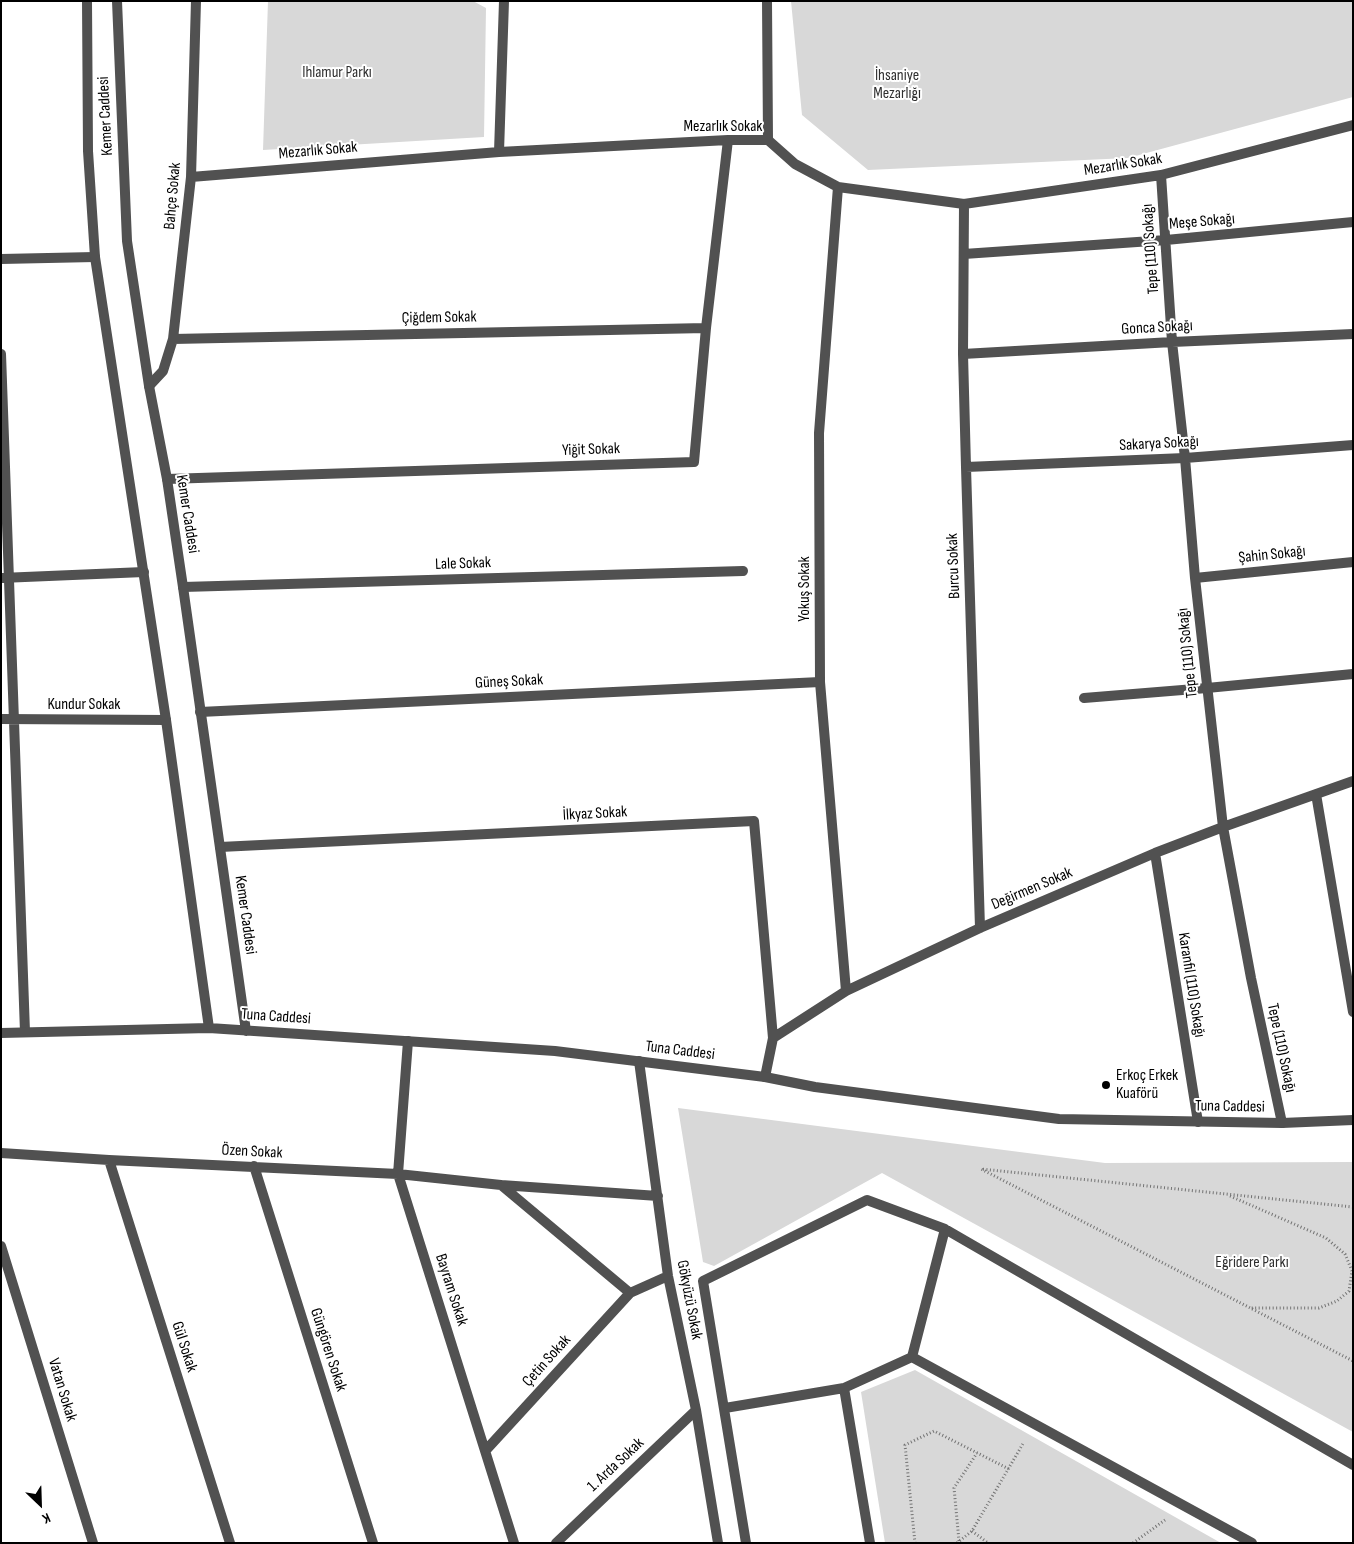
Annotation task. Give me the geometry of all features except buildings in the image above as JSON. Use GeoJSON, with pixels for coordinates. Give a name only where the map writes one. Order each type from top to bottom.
{"type":"FeatureCollection","features":[{"type":"Feature","properties":{"kind":"street","name":"Kemer Caddesi"},"geometry":{"type":"LineString","coordinates":[[87,1],[88,151],[95,257],[166,720],[209,1028]]}},
{"type":"Feature","properties":{"kind":"street","name":"Kemer Caddesi"},"geometry":{"type":"LineString","coordinates":[[117,1],[127,241],[183,587],[246,1031]]}},
{"type":"Feature","properties":{"kind":"street","name":"Bahçe Sokak"},"geometry":{"type":"LineString","coordinates":[[149,386],[163,371],[173,339],[191,176],[196,1]]}},
{"type":"Feature","properties":{"kind":"street"},"geometry":{"type":"LineString","coordinates":[[499,152],[504,1]]}},
{"type":"Feature","properties":{"kind":"street"},"geometry":{"type":"LineString","coordinates":[[767,1],[768,140]]}},
{"type":"Feature","properties":{"kind":"street","name":"Mezarlık Sokak"},"geometry":{"type":"LineString","coordinates":[[191,176],[499,152],[728,140],[768,140],[794,164],[838,187],[964,204],[1161,175],[1353,125]]}},
{"type":"Feature","properties":{"kind":"street","name":"Yiğit Sokak"},"geometry":{"type":"LineString","coordinates":[[166,479],[694,462],[706,328],[728,140]]}},
{"type":"Feature","properties":{"kind":"street","name":"Tepe (110) Sokağı"},"geometry":{"type":"LineString","coordinates":[[1161,175],[1172,342],[1222,827],[1251,978],[1282,1123]]}},
{"type":"Feature","properties":{"kind":"street","name":"Yokuş Sokak"},"geometry":{"type":"LineString","coordinates":[[838,187],[820,433],[820,682],[846,991]]}},
{"type":"Feature","properties":{"kind":"street","name":"Burcu Sokak"},"geometry":{"type":"LineString","coordinates":[[964,204],[966,467],[980,928]]}},
{"type":"Feature","properties":{"kind":"street","name":"Meşe Sokağı"},"geometry":{"type":"LineString","coordinates":[[964,254],[1166,240],[1353,222]]}},
{"type":"Feature","properties":{"kind":"street"},"geometry":{"type":"LineString","coordinates":[[1,259],[95,257]]}},
{"type":"Feature","properties":{"kind":"street","name":"Çiğdem Sokak"},"geometry":{"type":"LineString","coordinates":[[173,339],[706,328]]}},
{"type":"Feature","properties":{"kind":"street","name":"Gonca Sokağı"},"geometry":{"type":"LineString","coordinates":[[964,354],[1353,334]]}},
{"type":"Feature","properties":{"kind":"street"},"geometry":{"type":"LineString","coordinates":[[1,354],[6,577],[15,719],[25,1032]]}},
{"type":"Feature","properties":{"kind":"street","name":"Sakarya Sokağı"},"geometry":{"type":"LineString","coordinates":[[966,467],[1185,458],[1353,445]]}},
{"type":"Feature","properties":{"kind":"street","name":"Şahin Sokağı"},"geometry":{"type":"LineString","coordinates":[[1195,578],[1353,562]]}},
{"type":"Feature","properties":{"kind":"street","name":"Lale Sokak"},"geometry":{"type":"LineString","coordinates":[[183,587],[743,571]]}},
{"type":"Feature","properties":{"kind":"street"},"geometry":{"type":"LineString","coordinates":[[6,577],[144,572]]}},
{"type":"Feature","properties":{"kind":"street"},"geometry":{"type":"LineString","coordinates":[[1084,698],[1353,674]]}},
{"type":"Feature","properties":{"kind":"street","name":"Güneş Sokak"},"geometry":{"type":"LineString","coordinates":[[200,712],[820,682]]}},
{"type":"Feature","properties":{"kind":"street","name":"Kundur Sokak"},"geometry":{"type":"LineString","coordinates":[[1,719],[166,720]]}},
{"type":"Feature","properties":{"kind":"street","name":"Değirmen Sokak"},"geometry":{"type":"LineString","coordinates":[[773,1038],[846,991],[980,928],[1156,853],[1222,827],[1353,781]]}},
{"type":"Feature","properties":{"kind":"street"},"geometry":{"type":"LineString","coordinates":[[1316,794],[1353,1012]]}},
{"type":"Feature","properties":{"kind":"street","name":"İlkyaz Sokak"},"geometry":{"type":"LineString","coordinates":[[220,847],[754,821],[773,1038]]}},
{"type":"Feature","properties":{"kind":"street","name":"Karanfil (110) Sokağı"},"geometry":{"type":"LineString","coordinates":[[1156,853],[1198,1122]]}},
{"type":"Feature","properties":{"kind":"street","name":"Tuna Caddesi"},"geometry":{"type":"LineString","coordinates":[[1,1033],[209,1028],[555,1051],[765,1077],[815,1087],[1060,1119],[1282,1123],[1353,1120]]}},
{"type":"Feature","properties":{"kind":"street"},"geometry":{"type":"LineString","coordinates":[[765,1077],[773,1038]]}},
{"type":"Feature","properties":{"kind":"street","name":"Bayram Sokak"},"geometry":{"type":"LineString","coordinates":[[408,1041],[398,1174],[514,1543]]}},
{"type":"Feature","properties":{"kind":"street","name":"Gökyüzü Sokak"},"geometry":{"type":"LineString","coordinates":[[639,1061],[668,1276],[696,1410],[718,1543]]}},
{"type":"Feature","properties":{"kind":"street","name":"Özen Sokak"},"geometry":{"type":"LineString","coordinates":[[1,1153],[398,1174],[501,1185],[658,1196]]}},
{"type":"Feature","properties":{"kind":"street","name":"Gül Sokak"},"geometry":{"type":"LineString","coordinates":[[109,1160],[230,1543]]}},
{"type":"Feature","properties":{"kind":"street","name":"Güngören Sokak"},"geometry":{"type":"LineString","coordinates":[[254,1166],[373,1543]]}},
{"type":"Feature","properties":{"kind":"street"},"geometry":{"type":"LineString","coordinates":[[501,1185],[630,1293],[668,1276]]}},
{"type":"Feature","properties":{"kind":"street"},"geometry":{"type":"LineString","coordinates":[[746,1543],[703,1281],[867,1200],[945,1229],[1353,1465]]}},
{"type":"Feature","properties":{"kind":"street"},"geometry":{"type":"LineString","coordinates":[[912,1358],[945,1229]]}},
{"type":"Feature","properties":{"kind":"street","name":"Vatan Sokak"},"geometry":{"type":"LineString","coordinates":[[1,1246],[93,1543]]}},
{"type":"Feature","properties":{"kind":"street","name":"Çetin Sokak"},"geometry":{"type":"LineString","coordinates":[[486,1450],[630,1293]]}},
{"type":"Feature","properties":{"kind":"street"},"geometry":{"type":"LineString","coordinates":[[724,1408],[844,1388],[912,1358]]}},
{"type":"Feature","properties":{"kind":"street"},"geometry":{"type":"LineString","coordinates":[[912,1358],[1252,1543]]}},
{"type":"Feature","properties":{"kind":"street"},"geometry":{"type":"LineString","coordinates":[[844,1388],[870,1543]]}},
{"type":"Feature","properties":{"kind":"street","name":"1. Arda Sokak"},"geometry":{"type":"LineString","coordinates":[[556,1543],[696,1410]]}},
{"type":"Feature","properties":{"kind":"path"},"geometry":{"type":"LineString","coordinates":[[1353,1207],[981,1169],[1353,1361]]}},
{"type":"Feature","properties":{"kind":"path"},"geometry":{"type":"LineString","coordinates":[[1225,1194],[1326,1238],[1345,1254],[1352,1271],[1349,1291],[1337,1301],[1319,1308],[1250,1308]]}},
{"type":"Feature","properties":{"kind":"path"},"geometry":{"type":"LineString","coordinates":[[958,1542],[972,1531],[1035,1424]]}},
{"type":"Feature","properties":{"kind":"path"},"geometry":{"type":"LineString","coordinates":[[915,1543],[905,1445],[934,1431],[1009,1469]]}},
{"type":"Feature","properties":{"kind":"path"},"geometry":{"type":"LineString","coordinates":[[958,1542],[954,1488],[977,1453]]}},
{"type":"Feature","properties":{"kind":"path"},"geometry":{"type":"LineString","coordinates":[[1133,1543],[1183,1506]]}},
{"type":"Feature","properties":{"kind":"path"},"geometry":{"type":"LineString","coordinates":[[972,1531],[988,1543]]}},
{"type":"Feature","properties":{"kind":"green space","name":"Ihlamur Parkı"},"geometry":{"type":"Polygon","coordinates":[[[268,1],[473,1],[486,8],[484,137],[263,150],[268,1]]]}},
{"type":"Feature","properties":{"kind":"green space","name":"İhsaniye Mezarlığı"},"geometry":{"type":"Polygon","coordinates":[[[791,1],[1353,1],[1353,97],[1128,158],[868,170],[802,115],[791,1]]]}},
{"type":"Feature","properties":{"kind":"green space","name":"Eğridere Parkı"},"geometry":{"type":"Polygon","coordinates":[[[678,1108],[1105,1163],[1353,1162],[1353,1432],[882,1173],[714,1266],[703,1262],[678,1108]]]}},
{"type":"Feature","properties":{"kind":"green space"},"geometry":{"type":"Polygon","coordinates":[[[915,1370],[1221,1543],[885,1543],[861,1392],[915,1370]]]}},
{"type":"Feature","properties":{"kind":"place","name":"Erkoç Erkek Kuaförü"},"geometry":{"type":"Point","coordinates":[1106,1085]}}]}
